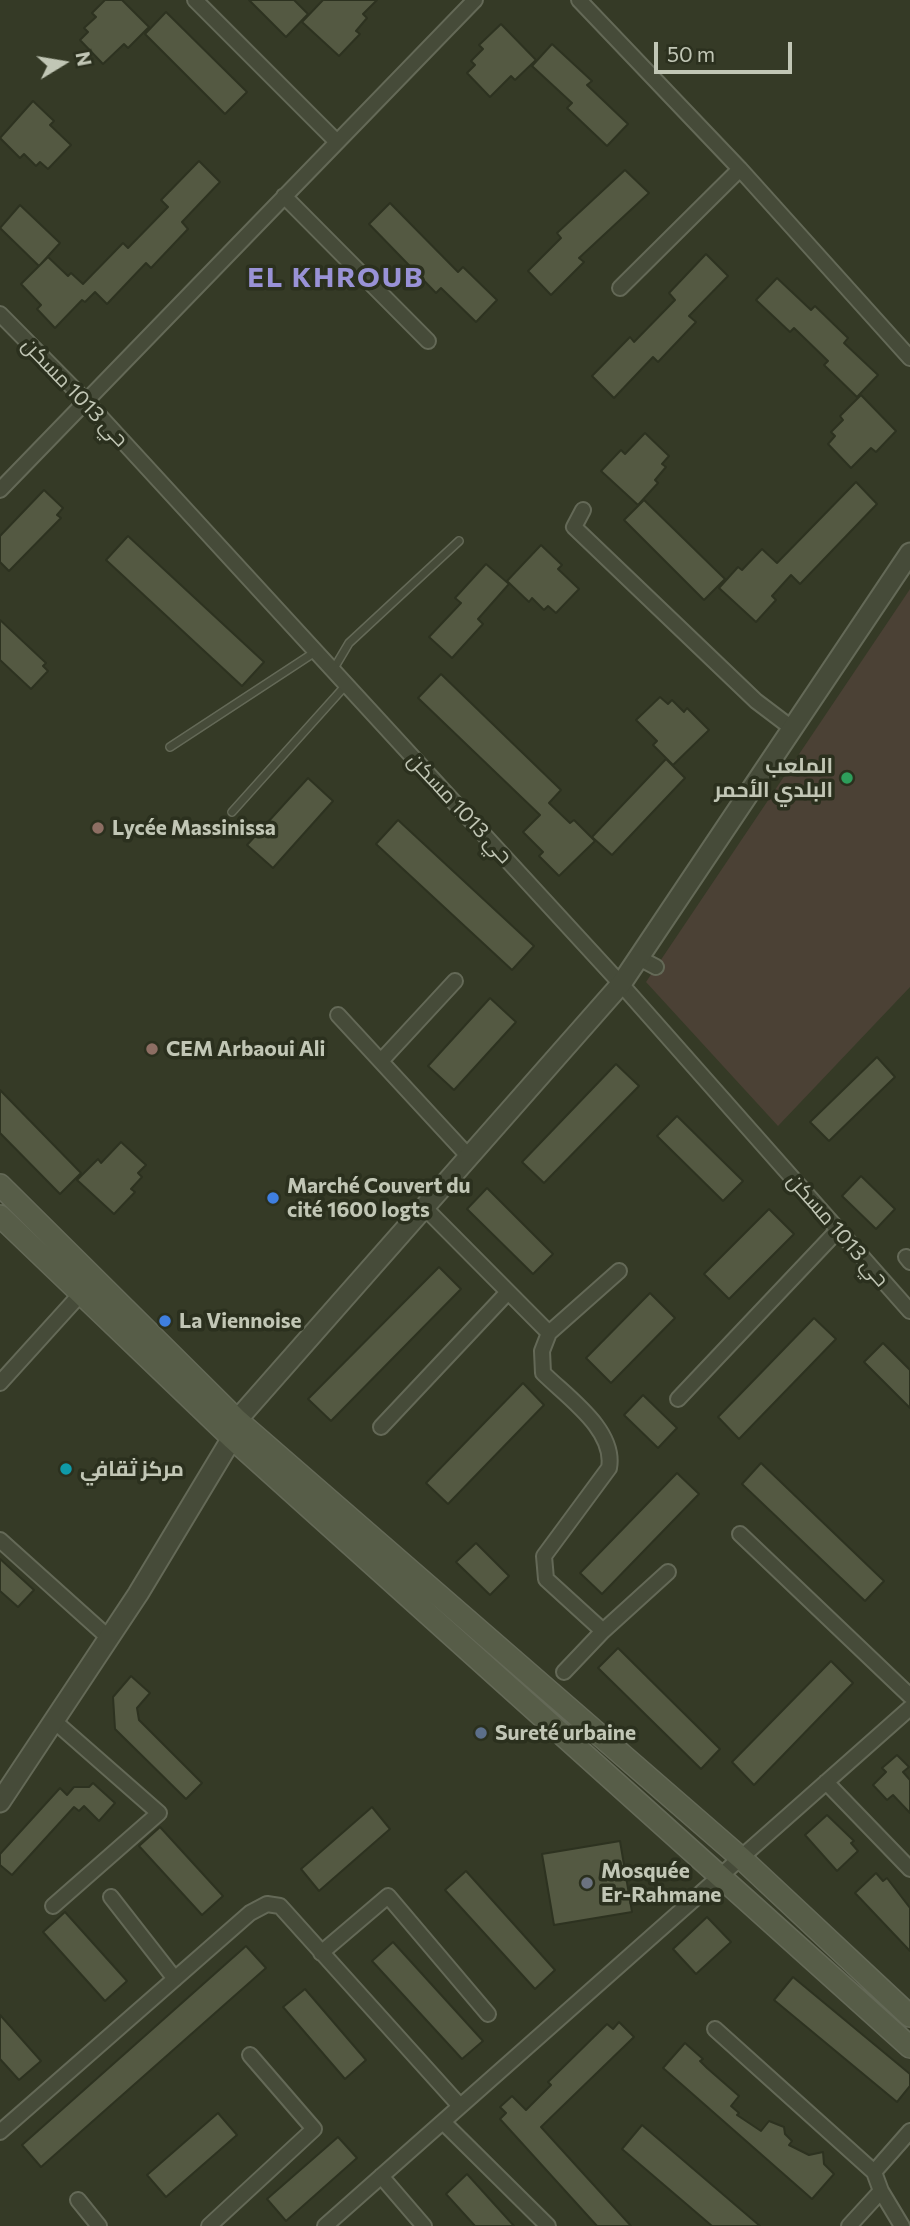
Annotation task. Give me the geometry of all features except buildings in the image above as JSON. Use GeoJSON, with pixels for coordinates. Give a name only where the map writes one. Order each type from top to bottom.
{"type":"FeatureCollection","features":[{"type":"Feature","properties":{"kind":"main road"},"geometry":{"type":"LineString","coordinates":[[0,1185],[94,1279],[234,1429],[910,2047]]}},
{"type":"Feature","properties":{"kind":"main road"},"geometry":{"type":"LineString","coordinates":[[0,1216],[80,1295],[234,1429],[741,1858],[910,2016]]}},
{"type":"Feature","properties":{"kind":"street"},"geometry":{"type":"LineString","coordinates":[[195,0],[337,142]]}},
{"type":"Feature","properties":{"kind":"street"},"geometry":{"type":"LineString","coordinates":[[0,490],[475,0]]}},
{"type":"Feature","properties":{"kind":"street"},"geometry":{"type":"LineString","coordinates":[[579,0],[740,169],[910,358]]}},
{"type":"Feature","properties":{"kind":"street"},"geometry":{"type":"LineString","coordinates":[[620,288],[740,169]]}},
{"type":"Feature","properties":{"kind":"street"},"geometry":{"type":"LineString","coordinates":[[284,196],[428,341]]}},
{"type":"Feature","properties":{"kind":"street","name":"حي 1013 مسكن"},"geometry":{"type":"LineString","coordinates":[[0,314],[85,400],[621,984],[910,1311]]}},
{"type":"Feature","properties":{"kind":"street"},"geometry":{"type":"LineString","coordinates":[[583,510],[574,527],[756,701],[793,729]]}},
{"type":"Feature","properties":{"kind":"street"},"geometry":{"type":"LineString","coordinates":[[0,1802],[109,1638],[234,1429],[621,984],[910,552]]}},
{"type":"Feature","properties":{"kind":"street"},"geometry":{"type":"LineString","coordinates":[[639,958],[656,967]]}},
{"type":"Feature","properties":{"kind":"street"},"geometry":{"type":"LineString","coordinates":[[381,1062],[455,981]]}},
{"type":"Feature","properties":{"kind":"street"},"geometry":{"type":"LineString","coordinates":[[338,1015],[470,1158]]}},
{"type":"Feature","properties":{"kind":"street"},"geometry":{"type":"LineString","coordinates":[[426,1209],[549,1333]]}},
{"type":"Feature","properties":{"kind":"street"},"geometry":{"type":"LineString","coordinates":[[678,1399],[838,1230]]}},
{"type":"Feature","properties":{"kind":"street"},"geometry":{"type":"LineString","coordinates":[[603,1631],[546,1579],[543,1568],[544,1556],[609,1468],[611,1457],[603,1434],[543,1373],[542,1351],[549,1333],[619,1271]]}},
{"type":"Feature","properties":{"kind":"street"},"geometry":{"type":"LineString","coordinates":[[0,1383],[94,1279]]}},
{"type":"Feature","properties":{"kind":"street"},"geometry":{"type":"LineString","coordinates":[[381,1427],[508,1292]]}},
{"type":"Feature","properties":{"kind":"street"},"geometry":{"type":"LineString","coordinates":[[740,1534],[910,1696]]}},
{"type":"Feature","properties":{"kind":"street"},"geometry":{"type":"LineString","coordinates":[[0,1540],[109,1638]]}},
{"type":"Feature","properties":{"kind":"street"},"geometry":{"type":"LineString","coordinates":[[564,1672],[603,1631],[668,1572]]}},
{"type":"Feature","properties":{"kind":"street"},"geometry":{"type":"LineString","coordinates":[[325,2226],[910,1708]]}},
{"type":"Feature","properties":{"kind":"street"},"geometry":{"type":"LineString","coordinates":[[53,1720],[159,1813],[53,1906]]}},
{"type":"Feature","properties":{"kind":"street"},"geometry":{"type":"LineString","coordinates":[[826,1782],[910,1869]]}},
{"type":"Feature","properties":{"kind":"street"},"geometry":{"type":"LineString","coordinates":[[321,1953],[388,1896],[488,2014]]}},
{"type":"Feature","properties":{"kind":"street"},"geometry":{"type":"LineString","coordinates":[[111,1897],[175,1979]]}},
{"type":"Feature","properties":{"kind":"street"},"geometry":{"type":"LineString","coordinates":[[2,2127],[250,1913],[267,1904],[280,1906],[460,2106]]}},
{"type":"Feature","properties":{"kind":"street"},"geometry":{"type":"LineString","coordinates":[[715,2029],[874,2172],[881,2191],[902,2226]]}},
{"type":"Feature","properties":{"kind":"street"},"geometry":{"type":"LineString","coordinates":[[209,2226],[226,2220],[314,2129],[250,2055]]}},
{"type":"Feature","properties":{"kind":"street"},"geometry":{"type":"LineString","coordinates":[[443,2122],[548,2226]]}},
{"type":"Feature","properties":{"kind":"street"},"geometry":{"type":"LineString","coordinates":[[874,2172],[910,2131]]}},
{"type":"Feature","properties":{"kind":"street"},"geometry":{"type":"LineString","coordinates":[[381,2176],[424,2226]]}},
{"type":"Feature","properties":{"kind":"street"},"geometry":{"type":"LineString","coordinates":[[849,2226],[881,2191]]}},
{"type":"Feature","properties":{"kind":"street"},"geometry":{"type":"LineString","coordinates":[[78,2200],[99,2226]]}},
{"type":"Feature","properties":{"kind":"lane"},"geometry":{"type":"LineString","coordinates":[[333,670],[349,643],[459,541]]}},
{"type":"Feature","properties":{"kind":"lane"},"geometry":{"type":"LineString","coordinates":[[170,747],[316,652]]}},
{"type":"Feature","properties":{"kind":"lane"},"geometry":{"type":"LineString","coordinates":[[232,811],[346,685]]}},
{"type":"Feature","properties":{"kind":"shaded area","name":"الملعب البلدي الأحمر"},"geometry":{"type":"Polygon","coordinates":[[[910,589],[910,987],[778,1126],[646,982],[910,589]]]}},
{"type":"Feature","properties":{"kind":"place","name":"الملعب البلدي الأحمر"},"geometry":{"type":"Point","coordinates":[847,778]}},
{"type":"Feature","properties":{"kind":"place","name":"Lycée Massinissa"},"geometry":{"type":"Point","coordinates":[98,828]}},
{"type":"Feature","properties":{"kind":"place","name":"CEM Arbaoui Ali"},"geometry":{"type":"Point","coordinates":[152,1049]}},
{"type":"Feature","properties":{"kind":"place","name":"Marché Couvert du cité 1600 logts"},"geometry":{"type":"Point","coordinates":[273,1198]}},
{"type":"Feature","properties":{"kind":"place","name":"La Viennoise"},"geometry":{"type":"Point","coordinates":[165,1321]}},
{"type":"Feature","properties":{"kind":"place","name":"مركز ثقافي"},"geometry":{"type":"Point","coordinates":[66,1469]}},
{"type":"Feature","properties":{"kind":"place","name":"Sureté urbaine"},"geometry":{"type":"Point","coordinates":[481,1733]}},
{"type":"Feature","properties":{"kind":"place","name":"Mosquée Er-Rahmane"},"geometry":{"type":"Point","coordinates":[587,1883]}},
{"type":"Feature","properties":{"kind":"district","name":"EL KHROUB"},"geometry":{"type":"Point","coordinates":[336,278]}}]}
